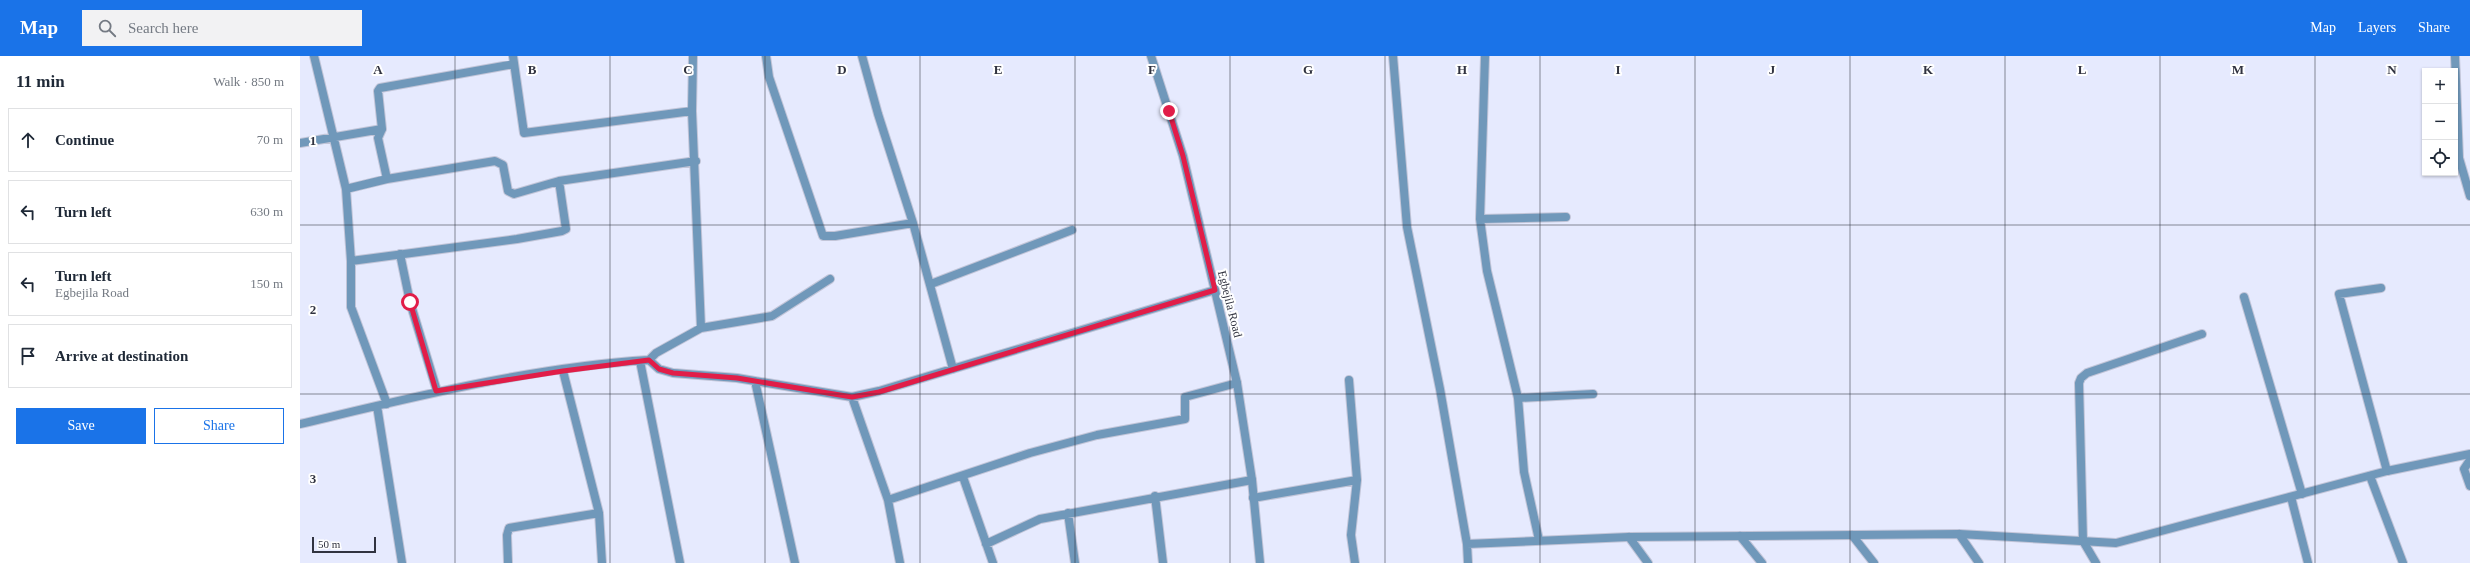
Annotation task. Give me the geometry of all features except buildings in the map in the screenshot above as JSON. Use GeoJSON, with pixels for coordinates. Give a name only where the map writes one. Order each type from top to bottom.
{"type":"FeatureCollection","features":[{"type":"Feature","properties":{"kind":"street"},"geometry":{"type":"LineString","coordinates":[[314,56],[346,189],[351,261],[351,307],[387,404]]}},
{"type":"Feature","properties":{"kind":"street"},"geometry":{"type":"LineString","coordinates":[[693,56],[692,111],[696,161],[701,328]]}},
{"type":"Feature","properties":{"kind":"street"},"geometry":{"type":"LineString","coordinates":[[766,56],[769,78],[823,236],[836,236],[913,223]]}},
{"type":"Feature","properties":{"kind":"street"},"geometry":{"type":"LineString","coordinates":[[862,56],[878,114],[913,223],[953,368]]}},
{"type":"Feature","properties":{"kind":"street","name":"Egbejila Road"},"geometry":{"type":"LineString","coordinates":[[1151,56],[1183,156],[1237,383],[1252,480],[1260,563]]}},
{"type":"Feature","properties":{"kind":"street"},"geometry":{"type":"LineString","coordinates":[[1393,56],[1407,227],[1440,389],[1467,544],[1468,563]]}},
{"type":"Feature","properties":{"kind":"street"},"geometry":{"type":"LineString","coordinates":[[1484,56],[1480,219],[1487,271],[1518,398],[1524,472],[1538,540]]}},
{"type":"Feature","properties":{"kind":"street"},"geometry":{"type":"LineString","coordinates":[[2455,56],[2458,140],[2470,196]]}},
{"type":"Feature","properties":{"kind":"street"},"geometry":{"type":"LineString","coordinates":[[387,179],[378,138],[382,129],[378,91],[380,88],[513,60],[524,133],[692,111]]}},
{"type":"Feature","properties":{"kind":"street"},"geometry":{"type":"LineString","coordinates":[[300,143],[382,129]]}},
{"type":"Feature","properties":{"kind":"street"},"geometry":{"type":"LineString","coordinates":[[346,189],[387,179],[495,161],[503,165],[510,193],[559,181],[696,161]]}},
{"type":"Feature","properties":{"kind":"street"},"geometry":{"type":"LineString","coordinates":[[351,261],[517,239],[562,231],[566,229],[559,181]]}},
{"type":"Feature","properties":{"kind":"street"},"geometry":{"type":"LineString","coordinates":[[1480,219],[1566,217]]}},
{"type":"Feature","properties":{"kind":"street"},"geometry":{"type":"LineString","coordinates":[[930,284],[1072,230]]}},
{"type":"Feature","properties":{"kind":"street"},"geometry":{"type":"LineString","coordinates":[[400,254],[410,302],[436,391]]}},
{"type":"Feature","properties":{"kind":"street"},"geometry":{"type":"LineString","coordinates":[[300,424],[436,391],[563,371],[649,360],[656,352],[701,328],[772,316],[830,279]]}},
{"type":"Feature","properties":{"kind":"street"},"geometry":{"type":"LineString","coordinates":[[2381,288],[2339,294],[2387,471]]}},
{"type":"Feature","properties":{"kind":"street"},"geometry":{"type":"LineString","coordinates":[[649,360],[659,369],[673,373],[737,378],[852,397],[879,392],[953,368],[1215,290]]}},
{"type":"Feature","properties":{"kind":"street"},"geometry":{"type":"LineString","coordinates":[[2244,297],[2302,494]]}},
{"type":"Feature","properties":{"kind":"street"},"geometry":{"type":"LineString","coordinates":[[2096,563],[2083,541],[2080,446],[2081,378],[2087,373],[2202,334]]}},
{"type":"Feature","properties":{"kind":"street"},"geometry":{"type":"LineString","coordinates":[[640,361],[680,563]]}},
{"type":"Feature","properties":{"kind":"street"},"geometry":{"type":"LineString","coordinates":[[563,371],[599,513],[602,563]]}},
{"type":"Feature","properties":{"kind":"street"},"geometry":{"type":"LineString","coordinates":[[1349,380],[1357,480],[1351,535],[1355,563]]}},
{"type":"Feature","properties":{"kind":"street"},"geometry":{"type":"LineString","coordinates":[[755,381],[795,563]]}},
{"type":"Feature","properties":{"kind":"street"},"geometry":{"type":"LineString","coordinates":[[888,500],[963,477],[1030,453],[1097,435],[1184,419],[1184,397],[1237,383]]}},
{"type":"Feature","properties":{"kind":"street"},"geometry":{"type":"LineString","coordinates":[[1518,398],[1593,394]]}},
{"type":"Feature","properties":{"kind":"street"},"geometry":{"type":"LineString","coordinates":[[852,397],[888,500],[900,563]]}},
{"type":"Feature","properties":{"kind":"street"},"geometry":{"type":"LineString","coordinates":[[377,406],[402,563]]}},
{"type":"Feature","properties":{"kind":"street"},"geometry":{"type":"LineString","coordinates":[[1467,544],[1629,537],[1959,534],[2116,543],[2387,471],[2470,454]]}},
{"type":"Feature","properties":{"kind":"street"},"geometry":{"type":"LineString","coordinates":[[2470,460],[2464,469],[2470,486]]}},
{"type":"Feature","properties":{"kind":"street"},"geometry":{"type":"LineString","coordinates":[[2370,476],[2403,563]]}},
{"type":"Feature","properties":{"kind":"street"},"geometry":{"type":"LineString","coordinates":[[963,477],[992,563]]}},
{"type":"Feature","properties":{"kind":"street"},"geometry":{"type":"LineString","coordinates":[[986,544],[1040,519],[1068,512],[1252,480]]}},
{"type":"Feature","properties":{"kind":"street"},"geometry":{"type":"LineString","coordinates":[[1253,498],[1357,480]]}},
{"type":"Feature","properties":{"kind":"street"},"geometry":{"type":"LineString","coordinates":[[1155,496],[1163,563]]}},
{"type":"Feature","properties":{"kind":"street"},"geometry":{"type":"LineString","coordinates":[[2292,497],[2308,563]]}},
{"type":"Feature","properties":{"kind":"street"},"geometry":{"type":"LineString","coordinates":[[1068,512],[1075,563]]}},
{"type":"Feature","properties":{"kind":"street"},"geometry":{"type":"LineString","coordinates":[[508,563],[507,535],[509,528],[599,513]]}},
{"type":"Feature","properties":{"kind":"street"},"geometry":{"type":"LineString","coordinates":[[1959,534],[1979,563]]}},
{"type":"Feature","properties":{"kind":"street"},"geometry":{"type":"LineString","coordinates":[[1740,536],[1762,563]]}},
{"type":"Feature","properties":{"kind":"street"},"geometry":{"type":"LineString","coordinates":[[1852,536],[1874,563]]}},
{"type":"Feature","properties":{"kind":"street"},"geometry":{"type":"LineString","coordinates":[[1629,537],[1648,563]]}},
{"type":"Feature","properties":{"kind":"route"},"geometry":{"type":"LineString","coordinates":[[410,302],[436,391],[563,371],[649,360],[659,369],[673,373],[737,378],[852,397],[879,392],[953,368],[1215,290],[1183,156],[1169,111]]}}]}
